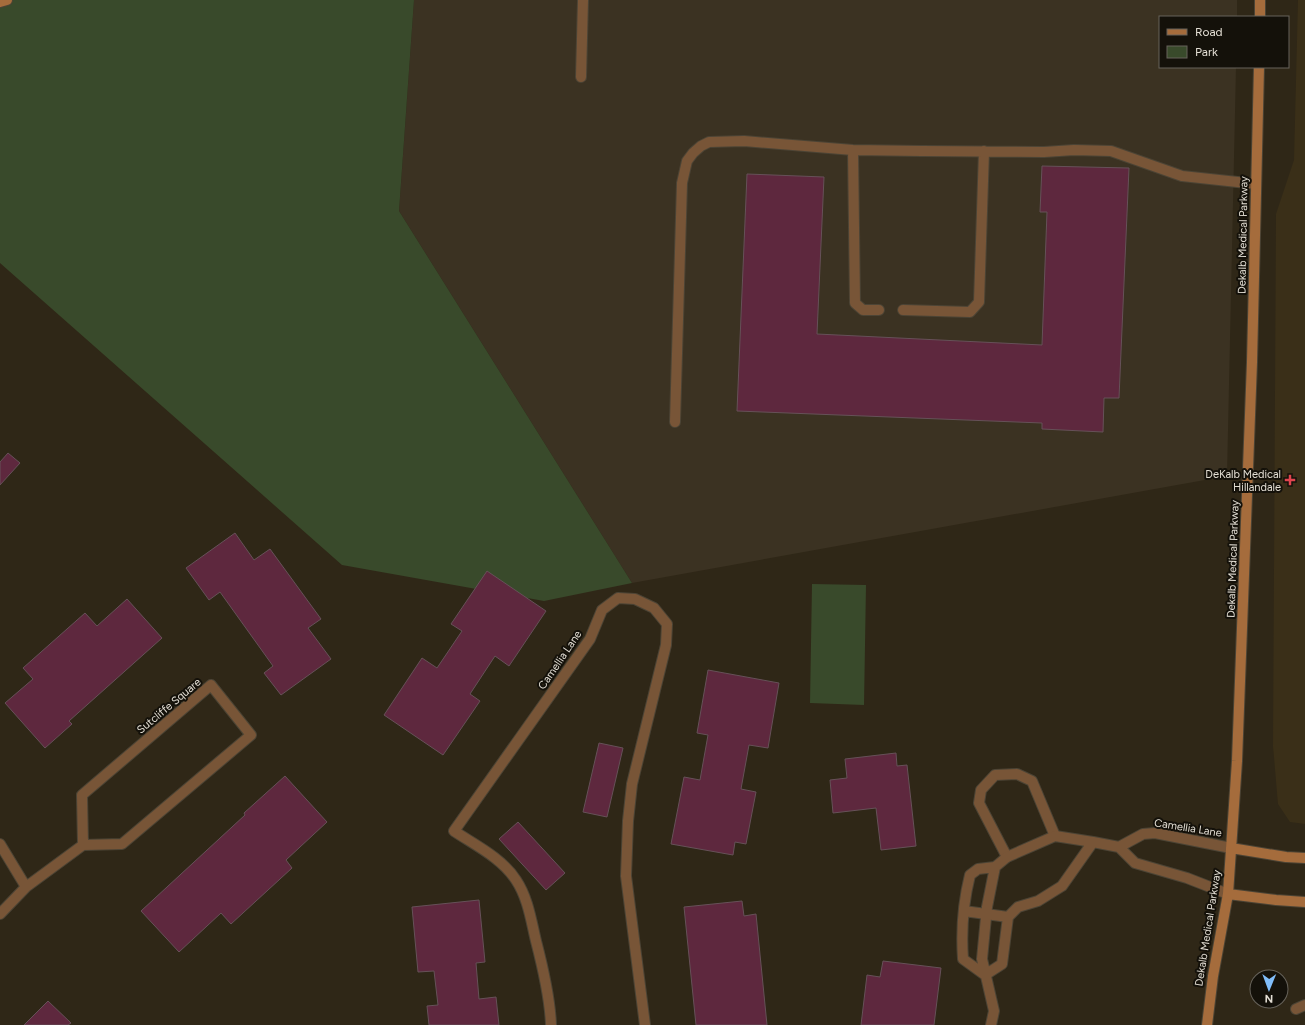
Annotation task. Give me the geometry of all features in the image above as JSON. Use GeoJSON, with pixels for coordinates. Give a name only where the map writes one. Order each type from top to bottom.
{"type":"FeatureCollection","features":[{"type":"Feature","properties":{"kind":"main road"},"geometry":{"type":"LineString","coordinates":[[0,2],[7,0]]}},
{"type":"Feature","properties":{"kind":"main road"},"geometry":{"type":"LineString","coordinates":[[1260,0],[1260,16]]}},
{"type":"Feature","properties":{"kind":"main road","name":"Dekalb Medical Parkway"},"geometry":{"type":"LineString","coordinates":[[1207,1025],[1213,976],[1228,894],[1237,761],[1252,362],[1259,68]]}},
{"type":"Feature","properties":{"kind":"main road"},"geometry":{"type":"LineString","coordinates":[[1231,848],[1286,857],[1305,858]]}},
{"type":"Feature","properties":{"kind":"main road"},"geometry":{"type":"LineString","coordinates":[[1228,894],[1305,902]]}},
{"type":"Feature","properties":{"kind":"street"},"geometry":{"type":"LineString","coordinates":[[581,77],[583,0]]}},
{"type":"Feature","properties":{"kind":"street"},"geometry":{"type":"LineString","coordinates":[[675,422],[682,183],[686,161],[701,146],[709,142],[744,141],[853,150],[1044,152],[1074,150],[1111,151],[1182,176],[1256,184]]}},
{"type":"Feature","properties":{"kind":"street"},"geometry":{"type":"LineString","coordinates":[[853,150],[855,303],[863,310],[879,310]]}},
{"type":"Feature","properties":{"kind":"street"},"geometry":{"type":"LineString","coordinates":[[903,310],[970,312],[979,302],[984,151]]}},
{"type":"Feature","properties":{"kind":"street","name":"Camellia Lane"},"geometry":{"type":"LineString","coordinates":[[551,1025],[551,1013],[527,902],[516,880],[502,863],[454,831],[590,639],[602,610],[618,598],[635,599],[654,608],[667,624],[666,645],[632,784],[628,821],[626,876],[645,1025]]}},
{"type":"Feature","properties":{"kind":"street","name":"Sutcliffe Square"},"geometry":{"type":"LineString","coordinates":[[211,686],[251,735],[122,844],[83,845],[82,795],[211,686]]}},
{"type":"Feature","properties":{"kind":"street"},"geometry":{"type":"LineString","coordinates":[[1007,857],[979,803],[981,790],[995,775],[1017,774],[1032,781],[1055,836]]}},
{"type":"Feature","properties":{"kind":"street","name":"Camellia Lane"},"geometry":{"type":"LineString","coordinates":[[1119,847],[1143,834],[1155,833],[1231,848]]}},
{"type":"Feature","properties":{"kind":"street"},"geometry":{"type":"LineString","coordinates":[[985,975],[963,959],[962,940],[964,898],[970,875],[978,869],[995,867],[1007,857],[1055,836],[1119,847],[1135,863],[1187,878],[1228,894]]}},
{"type":"Feature","properties":{"kind":"street"},"geometry":{"type":"LineString","coordinates":[[985,975],[1002,964],[1008,917],[1018,907],[1038,900],[1062,886],[1092,842]]}},
{"type":"Feature","properties":{"kind":"street"},"geometry":{"type":"LineString","coordinates":[[0,844],[26,887]]}},
{"type":"Feature","properties":{"kind":"street"},"geometry":{"type":"LineString","coordinates":[[0,914],[26,887],[83,845]]}},
{"type":"Feature","properties":{"kind":"street"},"geometry":{"type":"LineString","coordinates":[[991,1025],[994,1011],[982,959],[986,914],[995,867]]}},
{"type":"Feature","properties":{"kind":"street"},"geometry":{"type":"LineString","coordinates":[[964,911],[1008,917]]}},
{"type":"Feature","properties":{"kind":"street"},"geometry":{"type":"LineString","coordinates":[[1296,1010],[1305,1005]]}},
{"type":"Feature","properties":{"kind":"shaded area"},"geometry":{"type":"Polygon","coordinates":[[[414,0],[1237,0],[1237,16],[1159,16],[1159,68],[1236,68],[1227,476],[632,583],[399,211],[414,0]]]}},
{"type":"Feature","properties":{"kind":"shaded area","name":"DeKalb Medical Hillandale"},"geometry":{"type":"Polygon","coordinates":[[[1298,0],[1305,0],[1305,824],[1290,822],[1278,804],[1273,746],[1276,214],[1294,160],[1298,0]]]}},
{"type":"Feature","properties":{"kind":"green space"},"geometry":{"type":"Polygon","coordinates":[[[0,0],[414,0],[399,211],[632,583],[544,601],[342,565],[0,263],[0,0]]]}},
{"type":"Feature","properties":{"kind":"green space"},"geometry":{"type":"Polygon","coordinates":[[[812,584],[866,585],[864,705],[810,703],[812,584]]]}},
{"type":"Feature","properties":{"kind":"building"},"geometry":{"type":"Polygon","coordinates":[[[1042,166],[1129,168],[1119,398],[1104,398],[1103,432],[1042,429],[1042,423],[737,411],[747,174],[824,177],[817,334],[1042,345],[1047,212],[1040,212],[1042,166]]]}},
{"type":"Feature","properties":{"kind":"building"},"geometry":{"type":"Polygon","coordinates":[[[8,453],[20,463],[0,485],[0,462],[8,453]]]}},
{"type":"Feature","properties":{"kind":"building"},"geometry":{"type":"Polygon","coordinates":[[[235,533],[254,560],[270,549],[321,619],[308,628],[331,659],[281,695],[264,673],[273,666],[220,592],[209,600],[186,568],[235,533]]]}},
{"type":"Feature","properties":{"kind":"building"},"geometry":{"type":"Polygon","coordinates":[[[487,571],[546,611],[509,666],[495,656],[470,694],[480,701],[443,755],[384,715],[422,658],[437,668],[462,631],[451,624],[487,571]]]}},
{"type":"Feature","properties":{"kind":"building"},"geometry":{"type":"Polygon","coordinates":[[[127,599],[162,638],[69,721],[72,724],[45,748],[5,703],[33,679],[23,668],[85,613],[97,626],[127,599]]]}},
{"type":"Feature","properties":{"kind":"building"},"geometry":{"type":"Polygon","coordinates":[[[708,670],[779,683],[768,748],[749,745],[741,789],[756,792],[746,844],[735,842],[733,855],[671,844],[684,777],[700,780],[708,735],[697,733],[708,670]]]}},
{"type":"Feature","properties":{"kind":"building"},"geometry":{"type":"Polygon","coordinates":[[[599,743],[623,748],[607,817],[583,812],[599,743]]]}},
{"type":"Feature","properties":{"kind":"building"},"geometry":{"type":"Polygon","coordinates":[[[896,753],[897,766],[907,765],[916,846],[881,850],[876,808],[833,813],[830,780],[847,778],[845,759],[896,753]]]}},
{"type":"Feature","properties":{"kind":"building"},"geometry":{"type":"Polygon","coordinates":[[[285,776],[327,822],[286,860],[292,868],[231,924],[221,913],[179,952],[141,911],[285,776]]]}},
{"type":"Feature","properties":{"kind":"building"},"geometry":{"type":"Polygon","coordinates":[[[518,822],[565,873],[546,890],[499,839],[518,822]]]}},
{"type":"Feature","properties":{"kind":"building"},"geometry":{"type":"Polygon","coordinates":[[[479,900],[485,962],[476,963],[479,999],[496,997],[499,1025],[429,1025],[427,1006],[438,1005],[434,971],[418,972],[412,907],[479,900]]]}},
{"type":"Feature","properties":{"kind":"building"},"geometry":{"type":"Polygon","coordinates":[[[742,901],[744,916],[756,914],[767,1025],[696,1025],[684,907],[742,901]]]}},
{"type":"Feature","properties":{"kind":"building"},"geometry":{"type":"Polygon","coordinates":[[[883,961],[941,968],[934,1025],[861,1025],[867,975],[880,977],[883,961]]]}},
{"type":"Feature","properties":{"kind":"building"},"geometry":{"type":"Polygon","coordinates":[[[48,1001],[71,1023],[68,1025],[24,1025],[48,1001]]]}},
{"type":"Feature","properties":{"kind":"place","name":"DeKalb Medical Hillandale"},"geometry":{"type":"Point","coordinates":[1290,480]}}]}
